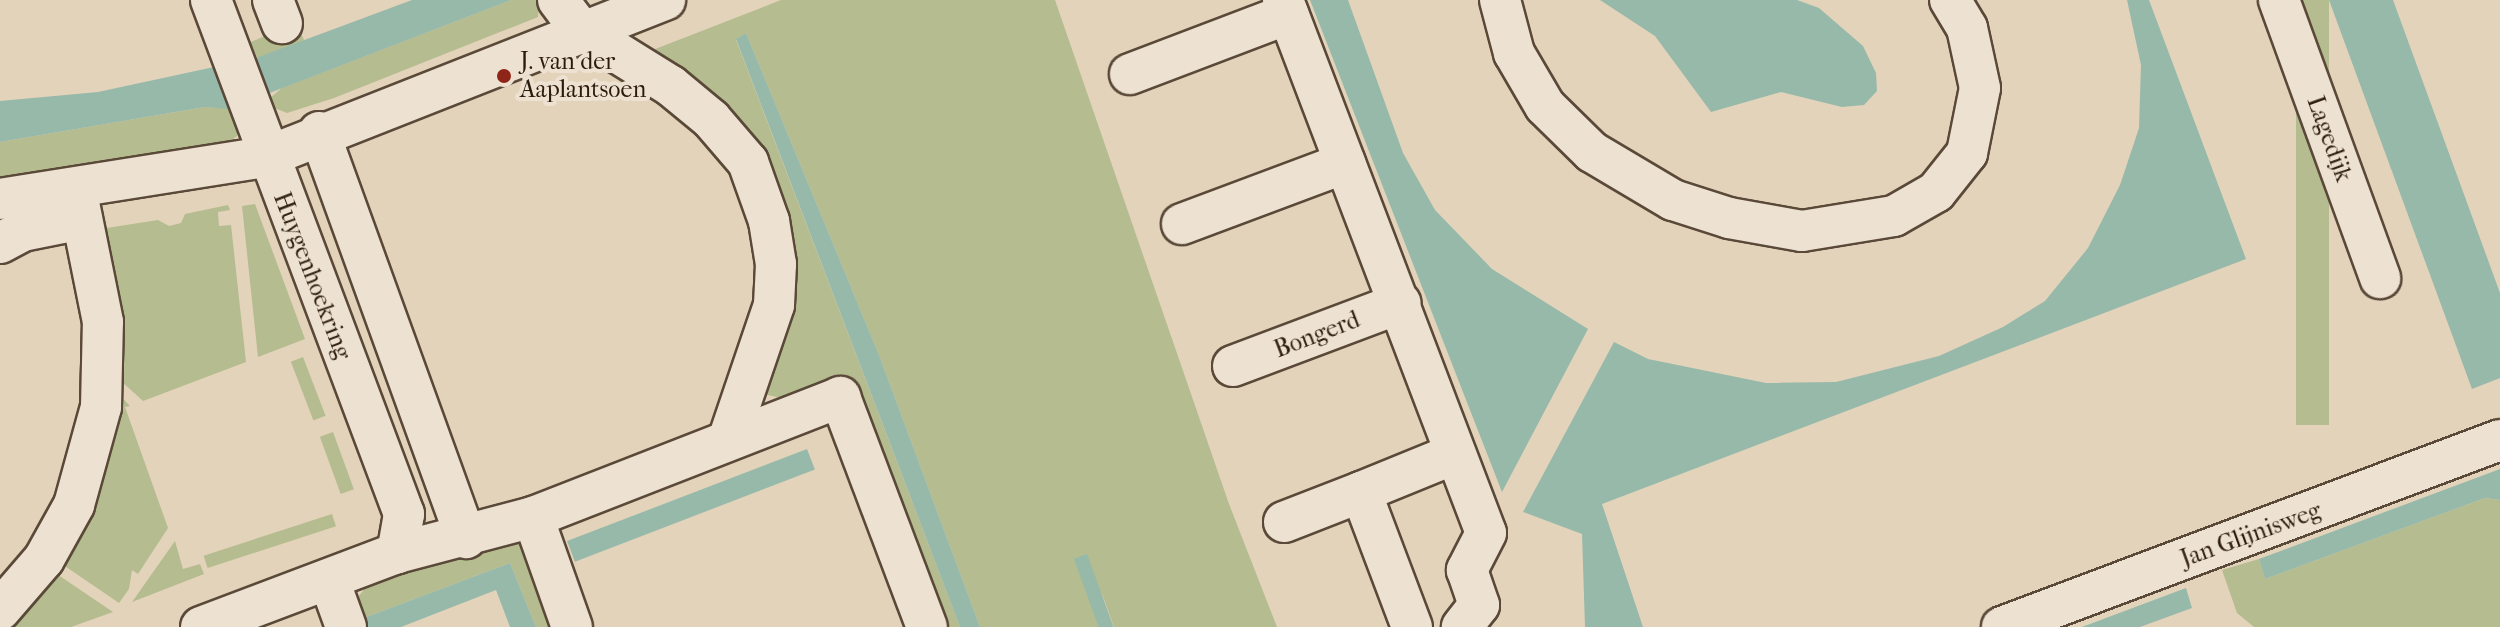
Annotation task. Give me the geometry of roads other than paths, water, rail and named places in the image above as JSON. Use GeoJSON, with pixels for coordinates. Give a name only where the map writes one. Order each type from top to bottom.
{"type":"FeatureCollection","features":[{"type":"Feature","properties":{"kind":"street","name":"Huygenhoekring"},"geometry":{"type":"LineString","coordinates":[[211,0],[254,114],[266,157],[404,514],[397,553]]}},
{"type":"Feature","properties":{"kind":"street"},"geometry":{"type":"LineString","coordinates":[[0,243],[79,203],[266,157],[570,15],[665,0]]}},
{"type":"Feature","properties":{"kind":"street"},"geometry":{"type":"LineString","coordinates":[[1500,0],[1514,53],[1545,106],[1592,152],[1673,200],[1729,218],[1802,231],[1894,216],[1936,192],[1967,153],[1980,88],[1967,28],[1950,0]]}},
{"type":"Feature","properties":{"kind":"street","name":"Lagedijk"},"geometry":{"type":"LineString","coordinates":[[2279,0],[2380,278]]}},
{"type":"Feature","properties":{"kind":"street"},"geometry":{"type":"LineString","coordinates":[[1130,74],[1286,7],[1486,533],[1467,570],[1479,605],[1462,627]]}},
{"type":"Feature","properties":{"kind":"street"},"geometry":{"type":"LineString","coordinates":[[570,15],[671,86],[711,119],[748,162],[769,221],[776,264],[774,305],[728,440]]}},
{"type":"Feature","properties":{"kind":"street"},"geometry":{"type":"LineString","coordinates":[[319,132],[466,538]]}},
{"type":"Feature","properties":{"kind":"street"},"geometry":{"type":"LineString","coordinates":[[1182,224],[1345,163]]}},
{"type":"Feature","properties":{"kind":"street"},"geometry":{"type":"LineString","coordinates":[[0,199],[79,203]]}},
{"type":"Feature","properties":{"kind":"street"},"geometry":{"type":"LineString","coordinates":[[0,610],[44,559],[74,505],[101,407],[103,322],[79,203]]}},
{"type":"Feature","properties":{"kind":"street","name":"Bongerd"},"geometry":{"type":"LineString","coordinates":[[1233,366],[1401,303]]}},
{"type":"Feature","properties":{"kind":"street"},"geometry":{"type":"LineString","coordinates":[[201,627],[397,553],[466,538],[533,517],[840,397],[927,627]]}},
{"type":"Feature","properties":{"kind":"street","name":"Jan Glijnisweg"},"geometry":{"type":"LineString","coordinates":[[2002,627],[2500,440]]}},
{"type":"Feature","properties":{"kind":"street"},"geometry":{"type":"LineString","coordinates":[[1284,522],[1454,454]]}},
{"type":"Feature","properties":{"kind":"street"},"geometry":{"type":"LineString","coordinates":[[1361,492],[1412,627]]}},
{"type":"Feature","properties":{"kind":"street"},"geometry":{"type":"LineString","coordinates":[[533,517],[572,627]]}},
{"type":"Feature","properties":{"kind":"street"},"geometry":{"type":"LineString","coordinates":[[329,580],[346,627]]}},
{"type":"Feature","properties":{"kind":"place","name":"J. van der Aaplantsoen"},"geometry":{"type":"Point","coordinates":[504,76]}}]}
